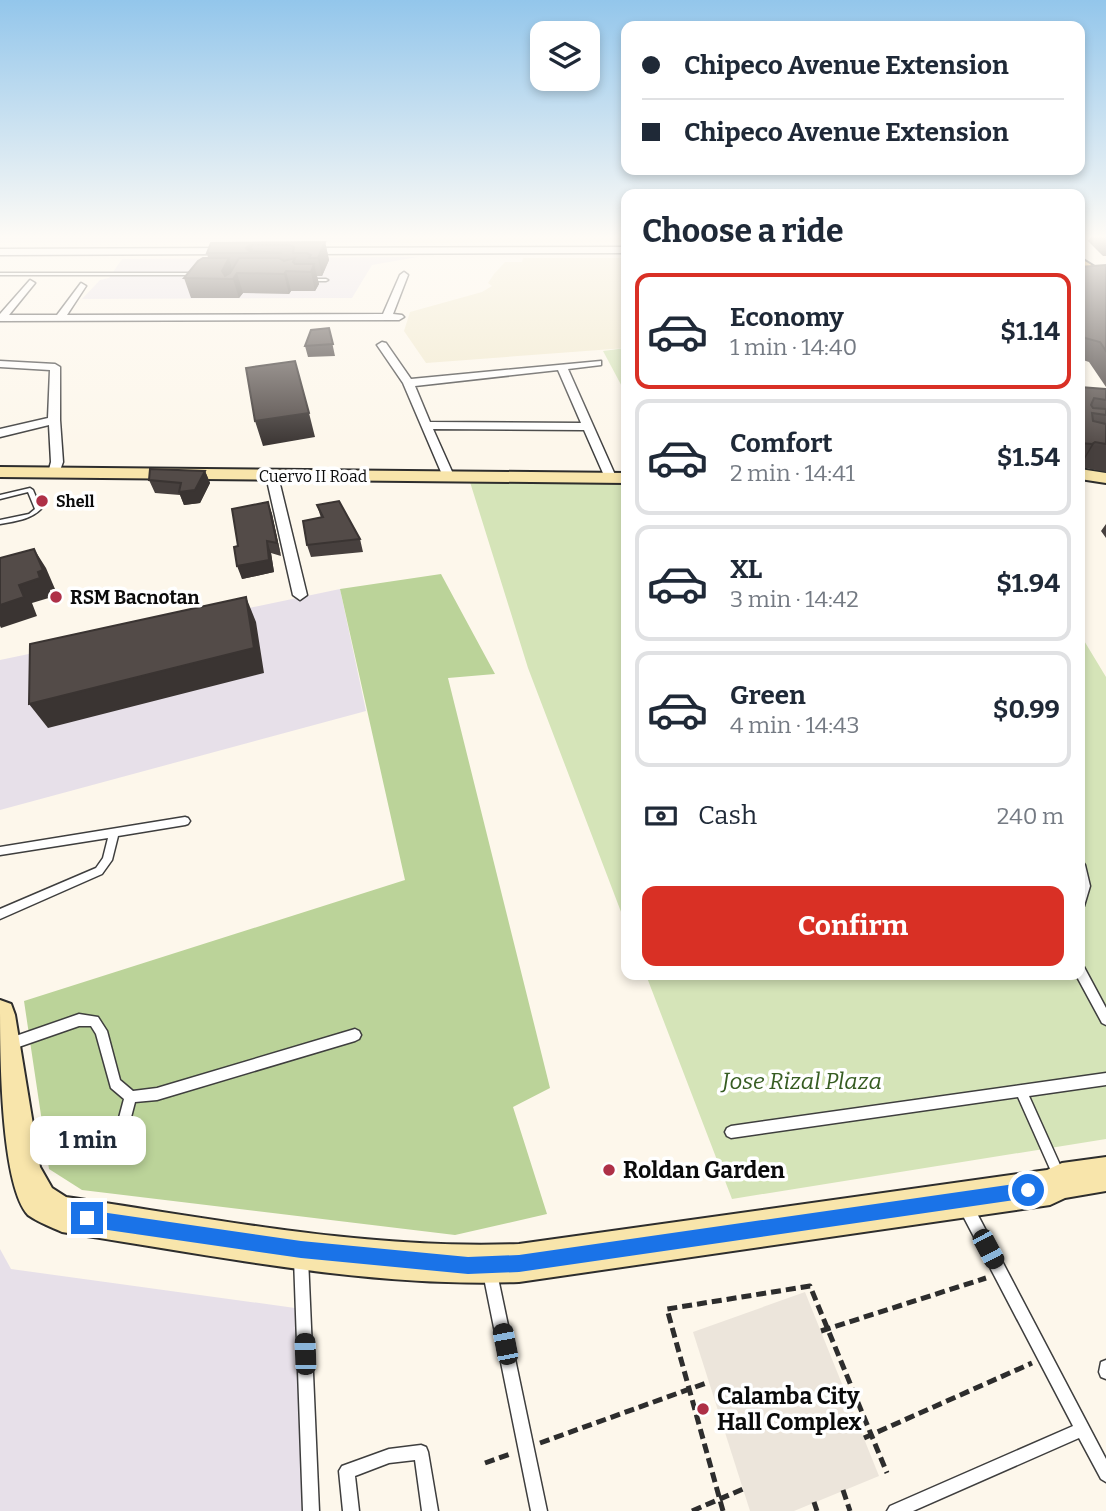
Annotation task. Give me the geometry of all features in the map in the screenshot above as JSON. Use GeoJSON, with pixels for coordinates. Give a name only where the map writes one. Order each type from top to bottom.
{"type":"FeatureCollection","features":[{"type":"Feature","properties":{"kind":"street"},"geometry":{"type":"LineString","coordinates":[[60,318],[68,307]]}},
{"type":"Feature","properties":{"kind":"street"},"geometry":{"type":"LineString","coordinates":[[387,317],[391,307]]}},
{"type":"Feature","properties":{"kind":"street"},"geometry":{"type":"LineString","coordinates":[[1,318],[60,318],[113,314],[327,313],[399,317]]}},
{"type":"Feature","properties":{"kind":"street"},"geometry":{"type":"LineString","coordinates":[[382,345],[408,383],[448,476]]}},
{"type":"Feature","properties":{"kind":"street"},"geometry":{"type":"LineString","coordinates":[[408,383],[597,363]]}},
{"type":"Feature","properties":{"kind":"street"},"geometry":{"type":"LineString","coordinates":[[0,364],[55,367],[57,462],[54,473]]}},
{"type":"Feature","properties":{"kind":"street"},"geometry":{"type":"LineString","coordinates":[[562,368],[589,427],[618,478]]}},
{"type":"Feature","properties":{"kind":"street"},"geometry":{"type":"LineString","coordinates":[[0,433],[54,419]]}},
{"type":"Feature","properties":{"kind":"street"},"geometry":{"type":"LineString","coordinates":[[428,425],[589,427]]}},
{"type":"Feature","properties":{"kind":"street","name":"Cuervo II Road"},"geometry":{"type":"LineString","coordinates":[[0,472],[618,478]]}},
{"type":"Feature","properties":{"kind":"street"},"geometry":{"type":"LineString","coordinates":[[1085,475],[1106,478]]}},
{"type":"Feature","properties":{"kind":"street"},"geometry":{"type":"LineString","coordinates":[[272,476],[300,595]]}},
{"type":"Feature","properties":{"kind":"street"},"geometry":{"type":"LineString","coordinates":[[2,1031],[23,1172],[39,1201],[62,1214],[301,1250],[468,1265],[519,1264],[1050,1187],[1062,1181],[1106,1174]]}},
{"type":"Feature","properties":{"kind":"lane"},"geometry":{"type":"LineString","coordinates":[[0,497],[30,491],[38,509],[31,515],[0,522]]}},
{"type":"Feature","properties":{"kind":"lane"},"geometry":{"type":"LineString","coordinates":[[0,851],[113,835],[185,821]]}},
{"type":"Feature","properties":{"kind":"lane"},"geometry":{"type":"LineString","coordinates":[[0,914],[99,871],[107,860],[113,835]]}},
{"type":"Feature","properties":{"kind":"lane"},"geometry":{"type":"LineString","coordinates":[[1085,980],[1106,1018]]}},
{"type":"Feature","properties":{"kind":"lane"},"geometry":{"type":"LineString","coordinates":[[2,1031],[79,1020],[94,1021],[101,1031],[115,1084],[131,1097],[156,1094],[355,1035]]}},
{"type":"Feature","properties":{"kind":"lane"},"geometry":{"type":"LineString","coordinates":[[731,1132],[1106,1079]]}},
{"type":"Feature","properties":{"kind":"lane"},"geometry":{"type":"LineString","coordinates":[[1021,1091],[1062,1181]]}},
{"type":"Feature","properties":{"kind":"lane"},"geometry":{"type":"LineString","coordinates":[[118,1144],[131,1097]]}},
{"type":"Feature","properties":{"kind":"lane"},"geometry":{"type":"LineString","coordinates":[[962,1199],[1106,1474]]}},
{"type":"Feature","properties":{"kind":"lane"},"geometry":{"type":"LineString","coordinates":[[301,1250],[311,1511]]}},
{"type":"Feature","properties":{"kind":"lane"},"geometry":{"type":"LineString","coordinates":[[489,1265],[539,1511]]}},
{"type":"Feature","properties":{"kind":"lane"},"geometry":{"type":"LineString","coordinates":[[895,1511],[1083,1429]]}},
{"type":"Feature","properties":{"kind":"lane"},"geometry":{"type":"LineString","coordinates":[[351,1511],[347,1471],[389,1456],[421,1452],[430,1511]]}},
{"type":"Feature","properties":{"kind":"path"},"geometry":{"type":"LineString","coordinates":[[825,1330],[1001,1273]]}},
{"type":"Feature","properties":{"kind":"path"},"geometry":{"type":"LineString","coordinates":[[723,1511],[667,1309],[810,1286],[868,1436],[887,1473]]}},
{"type":"Feature","properties":{"kind":"path"},"geometry":{"type":"LineString","coordinates":[[868,1436],[1045,1357]]}},
{"type":"Feature","properties":{"kind":"path"},"geometry":{"type":"LineString","coordinates":[[485,1463],[709,1382]]}},
{"type":"Feature","properties":{"kind":"path"},"geometry":{"type":"LineString","coordinates":[[692,1511],[743,1489]]}},
{"type":"Feature","properties":{"kind":"path"},"geometry":{"type":"LineString","coordinates":[[843,1490],[850,1511]]}},
{"type":"Feature","properties":{"kind":"path"},"geometry":{"type":"LineString","coordinates":[[814,1502],[817,1511]]}},
{"type":"Feature","properties":{"kind":"shaded area"},"geometry":{"type":"Polygon","coordinates":[[[430,307],[621,307],[621,348],[426,363],[404,331],[410,312],[430,307]]]}},
{"type":"Feature","properties":{"kind":"shaded area"},"geometry":{"type":"Polygon","coordinates":[[[340,589],[366,711],[0,810],[0,660],[340,589]]]}},
{"type":"Feature","properties":{"kind":"shaded area"},"geometry":{"type":"Polygon","coordinates":[[[0,1249],[11,1269],[295,1308],[305,1511],[0,1511],[0,1249]]]}},
{"type":"Feature","properties":{"kind":"shaded area"},"geometry":{"type":"Polygon","coordinates":[[[805,1292],[879,1476],[794,1511],[750,1511],[693,1332],[805,1292]]]}},
{"type":"Feature","properties":{"kind":"green space"},"geometry":{"type":"Polygon","coordinates":[[[621,349],[621,385],[603,351],[621,349]]]}},
{"type":"Feature","properties":{"kind":"green space"},"geometry":{"type":"Polygon","coordinates":[[[470,482],[621,483],[621,912],[528,668],[470,482]]]}},
{"type":"Feature","properties":{"kind":"green space"},"geometry":{"type":"Polygon","coordinates":[[[441,574],[495,674],[448,678],[550,1088],[513,1107],[547,1214],[455,1235],[82,1190],[49,1169],[24,1001],[405,880],[340,589],[441,574]]]}},
{"type":"Feature","properties":{"kind":"green space","name":"Jose Rizal Plaza"},"geometry":{"type":"Polygon","coordinates":[[[1085,642],[1106,677],[1106,1139],[732,1199],[648,980],[1085,980],[1085,642]]]}},
{"type":"Feature","properties":{"kind":"building"},"geometry":{"type":"Polygon","coordinates":[[[1085,307],[1106,307],[1106,351],[1100,342],[1085,338],[1085,307]]]}},
{"type":"Feature","properties":{"kind":"building"},"geometry":{"type":"Polygon","coordinates":[[[329,328],[333,344],[305,346],[311,330],[329,328]]]}},
{"type":"Feature","properties":{"kind":"building"},"geometry":{"type":"Polygon","coordinates":[[[295,361],[309,413],[255,421],[246,368],[295,361]]]}},
{"type":"Feature","properties":{"kind":"building"},"geometry":{"type":"Polygon","coordinates":[[[1085,387],[1106,389],[1106,400],[1094,398],[1091,405],[1093,408],[1106,409],[1106,415],[1092,413],[1093,421],[1106,424],[1106,444],[1085,443],[1085,387]]]}},
{"type":"Feature","properties":{"kind":"building"},"geometry":{"type":"Polygon","coordinates":[[[150,469],[205,471],[195,490],[179,492],[181,483],[149,480],[150,469]]]}},
{"type":"Feature","properties":{"kind":"building"},"geometry":{"type":"Polygon","coordinates":[[[339,501],[360,539],[307,545],[303,521],[323,517],[317,505],[339,501]]]}},
{"type":"Feature","properties":{"kind":"building"},"geometry":{"type":"Polygon","coordinates":[[[268,502],[277,543],[267,541],[269,560],[237,566],[234,547],[238,546],[232,509],[268,502]]]}},
{"type":"Feature","properties":{"kind":"building"},"geometry":{"type":"Polygon","coordinates":[[[34,549],[43,570],[38,572],[40,578],[19,585],[24,597],[0,605],[0,558],[34,549]]]}},
{"type":"Feature","properties":{"kind":"building"},"geometry":{"type":"Polygon","coordinates":[[[246,597],[254,648],[29,704],[30,644],[246,597]]]}},
{"type":"Feature","properties":{"kind":"place","name":"Shell"},"geometry":{"type":"Point","coordinates":[42,501]}},
{"type":"Feature","properties":{"kind":"place","name":"RSM Bacnotan"},"geometry":{"type":"Point","coordinates":[56,597]}},
{"type":"Feature","properties":{"kind":"place","name":"Roldan Garden"},"geometry":{"type":"Point","coordinates":[609,1170]}},
{"type":"Feature","properties":{"kind":"place","name":"Calamba City Hall Complex"},"geometry":{"type":"Point","coordinates":[703,1409]}},
{"type":"Feature","properties":{"kind":"route"},"geometry":{"type":"LineString","coordinates":[[87,1218],[301,1250],[489,1265],[519,1264],[1028,1190]]}}]}
